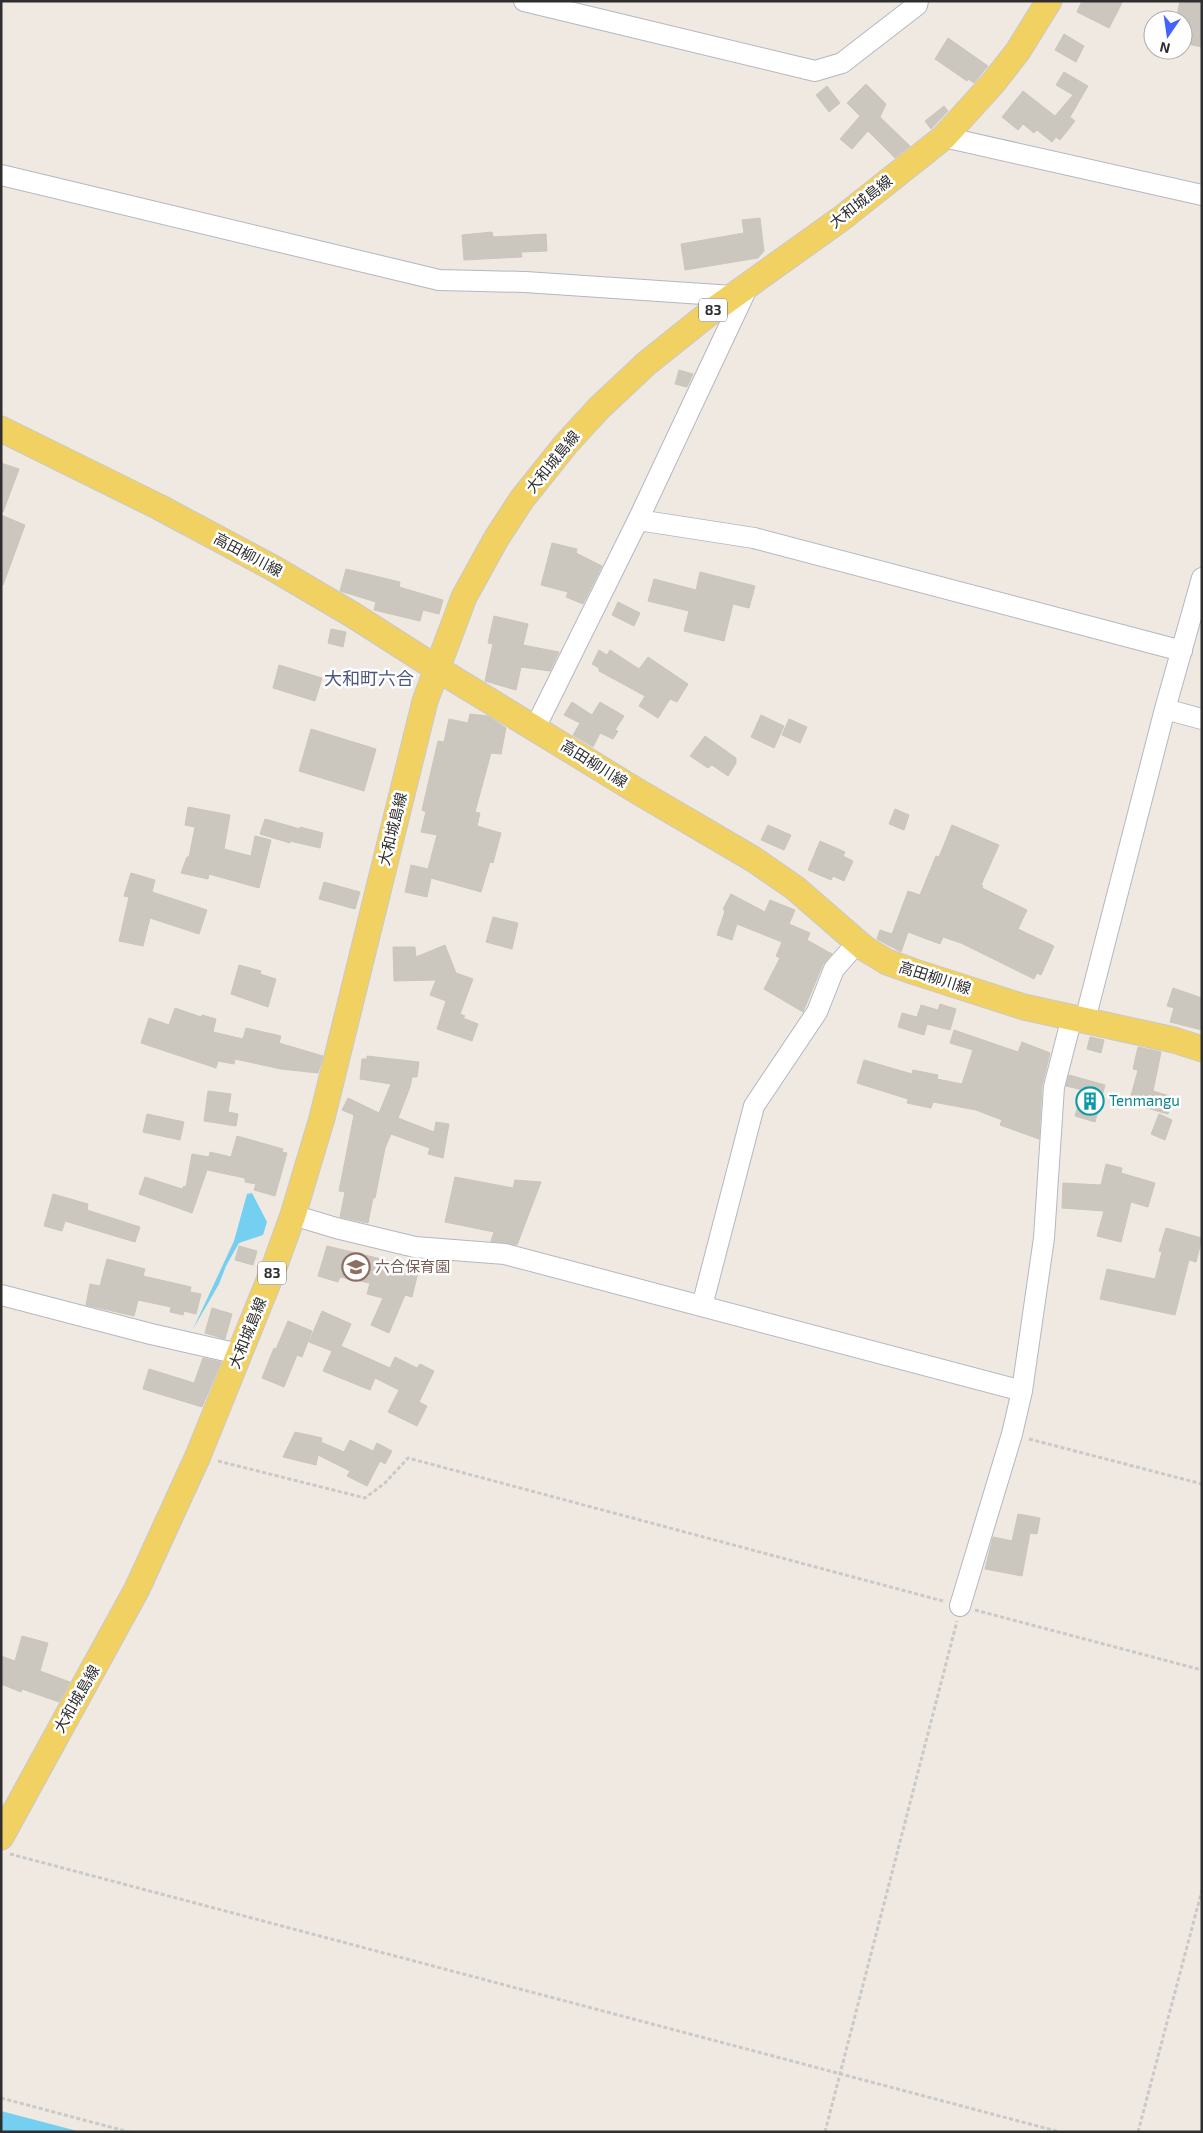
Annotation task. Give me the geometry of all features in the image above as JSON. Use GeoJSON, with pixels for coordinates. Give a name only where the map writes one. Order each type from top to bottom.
{"type":"FeatureCollection","features":[{"type":"Feature","properties":{"kind":"main road","name":"大和城島線"},"geometry":{"type":"LineString","coordinates":[[1,1837],[129,1605],[198,1456],[293,1215],[322,1118],[424,701],[464,597],[496,539],[522,499],[566,444],[599,408],[647,363],[741,290],[842,218],[944,137],[994,83],[1018,51],[1049,1]]}},
{"type":"Feature","properties":{"kind":"main road","name":"高田柳川線"},"geometry":{"type":"LineString","coordinates":[[1,429],[159,507],[273,568],[353,615],[436,668],[753,859],[795,888],[864,948],[887,962],[1024,1007],[1174,1040],[1202,1049]]}},
{"type":"Feature","properties":{"kind":"street"},"geometry":{"type":"LineString","coordinates":[[524,1],[815,72],[842,63],[917,5],[918,1]]}},
{"type":"Feature","properties":{"kind":"street"},"geometry":{"type":"LineString","coordinates":[[944,137],[1201,190]]}},
{"type":"Feature","properties":{"kind":"street"},"geometry":{"type":"LineString","coordinates":[[1,175],[439,280],[741,290],[638,520],[535,728]]}},
{"type":"Feature","properties":{"kind":"street"},"geometry":{"type":"LineString","coordinates":[[638,520],[754,538],[1182,651]]}},
{"type":"Feature","properties":{"kind":"street"},"geometry":{"type":"LineString","coordinates":[[960,1606],[1012,1434],[1022,1391],[1044,1238],[1054,1087],[1079,1018],[1202,578]]}},
{"type":"Feature","properties":{"kind":"street"},"geometry":{"type":"LineString","coordinates":[[1165,710],[1202,719]]}},
{"type":"Feature","properties":{"kind":"street"},"geometry":{"type":"LineString","coordinates":[[702,1306],[754,1106],[817,1012],[834,969],[858,942]]}},
{"type":"Feature","properties":{"kind":"street"},"geometry":{"type":"LineString","coordinates":[[293,1215],[336,1228],[416,1247],[505,1254],[1022,1391]]}},
{"type":"Feature","properties":{"kind":"street"},"geometry":{"type":"LineString","coordinates":[[1,1295],[151,1334],[239,1354]]}},
{"type":"Feature","properties":{"kind":"path"},"geometry":{"type":"LineString","coordinates":[[1012,1434],[1202,1484]]}},
{"type":"Feature","properties":{"kind":"path"},"geometry":{"type":"LineString","coordinates":[[198,1456],[365,1498],[385,1483],[408,1458],[1202,1670]]}},
{"type":"Feature","properties":{"kind":"path"},"geometry":{"type":"LineString","coordinates":[[825,2132],[960,1606]]}},
{"type":"Feature","properties":{"kind":"path"},"geometry":{"type":"LineString","coordinates":[[1,1852],[1060,2132]]}},
{"type":"Feature","properties":{"kind":"path"},"geometry":{"type":"LineString","coordinates":[[1138,2132],[1202,1890]]}},
{"type":"Feature","properties":{"kind":"path"},"geometry":{"type":"LineString","coordinates":[[1,2098],[129,2132]]}},
{"type":"Feature","properties":{"kind":"water"},"geometry":{"type":"Polygon","coordinates":[[[252,1193],[267,1222],[263,1235],[239,1243],[226,1266],[219,1284],[193,1329],[234,1241],[247,1194],[252,1193]]]}},
{"type":"Feature","properties":{"kind":"water"},"geometry":{"type":"Polygon","coordinates":[[[1,2111],[81,2132],[1,2132],[1,2111]]]}},
{"type":"Feature","properties":{"kind":"building"},"geometry":{"type":"Polygon","coordinates":[[[1082,1],[1123,1],[1109,28],[1077,12],[1082,1]]]}},
{"type":"Feature","properties":{"kind":"building"},"geometry":{"type":"Polygon","coordinates":[[[1180,1],[1202,1],[1202,47],[1193,45],[1193,10],[1178,10],[1180,1]]]}},
{"type":"Feature","properties":{"kind":"building"},"geometry":{"type":"Polygon","coordinates":[[[1064,34],[1084,46],[1076,62],[1055,50],[1064,34]]]}},
{"type":"Feature","properties":{"kind":"building"},"geometry":{"type":"Polygon","coordinates":[[[948,38],[988,66],[974,83],[968,79],[967,81],[935,59],[948,38]]]}},
{"type":"Feature","properties":{"kind":"building"},"geometry":{"type":"Polygon","coordinates":[[[1064,72],[1088,86],[1070,117],[1075,121],[1060,140],[1056,137],[1052,142],[1037,130],[1034,133],[1023,124],[1018,130],[1002,117],[1023,91],[1055,116],[1073,95],[1056,85],[1064,72]]]}},
{"type":"Feature","properties":{"kind":"building"},"geometry":{"type":"Polygon","coordinates":[[[866,84],[886,104],[880,117],[910,146],[895,158],[868,131],[852,149],[840,139],[860,116],[847,103],[866,84]]]}},
{"type":"Feature","properties":{"kind":"building"},"geometry":{"type":"Polygon","coordinates":[[[827,86],[840,103],[829,112],[816,95],[827,86]]]}},
{"type":"Feature","properties":{"kind":"building"},"geometry":{"type":"Polygon","coordinates":[[[944,106],[948,111],[931,129],[925,121],[944,106]]]}},
{"type":"Feature","properties":{"kind":"building"},"geometry":{"type":"Polygon","coordinates":[[[760,218],[764,251],[758,258],[685,270],[681,244],[744,233],[742,220],[760,218]]]}},
{"type":"Feature","properties":{"kind":"building"},"geometry":{"type":"Polygon","coordinates":[[[492,232],[493,237],[546,234],[547,251],[521,252],[522,257],[464,260],[462,235],[492,232]]]}},
{"type":"Feature","properties":{"kind":"building"},"geometry":{"type":"Polygon","coordinates":[[[679,370],[693,374],[687,387],[675,384],[679,370]]]}},
{"type":"Feature","properties":{"kind":"building"},"geometry":{"type":"Polygon","coordinates":[[[1,463],[19,469],[3,512],[1,512],[1,463]]]}},
{"type":"Feature","properties":{"kind":"building"},"geometry":{"type":"Polygon","coordinates":[[[1,515],[25,525],[3,585],[1,584],[1,515]]]}},
{"type":"Feature","properties":{"kind":"building"},"geometry":{"type":"Polygon","coordinates":[[[552,543],[577,549],[576,553],[602,566],[583,604],[566,597],[568,592],[541,585],[552,543]]]}},
{"type":"Feature","properties":{"kind":"building"},"geometry":{"type":"Polygon","coordinates":[[[346,569],[400,582],[399,587],[443,600],[439,614],[423,610],[420,621],[374,610],[376,602],[340,591],[346,569]]]}},
{"type":"Feature","properties":{"kind":"building"},"geometry":{"type":"Polygon","coordinates":[[[700,572],[755,586],[749,608],[733,604],[724,641],[684,631],[689,611],[648,601],[654,579],[696,590],[700,572]]]}},
{"type":"Feature","properties":{"kind":"building"},"geometry":{"type":"Polygon","coordinates":[[[618,602],[640,613],[634,626],[612,615],[618,602]]]}},
{"type":"Feature","properties":{"kind":"building"},"geometry":{"type":"Polygon","coordinates":[[[494,616],[528,624],[523,645],[559,652],[550,671],[521,667],[516,690],[485,681],[493,644],[488,643],[494,616]]]}},
{"type":"Feature","properties":{"kind":"building"},"geometry":{"type":"Polygon","coordinates":[[[331,629],[346,632],[343,647],[328,643],[331,629]]]}},
{"type":"Feature","properties":{"kind":"building"},"geometry":{"type":"Polygon","coordinates":[[[599,650],[607,655],[610,650],[639,669],[648,657],[688,684],[677,702],[670,699],[658,718],[639,706],[645,696],[599,671],[599,668],[592,664],[599,650]]]}},
{"type":"Feature","properties":{"kind":"building"},"geometry":{"type":"Polygon","coordinates":[[[279,665],[322,678],[315,701],[273,688],[279,665]]]}},
{"type":"Feature","properties":{"kind":"building"},"geometry":{"type":"Polygon","coordinates":[[[572,702],[592,715],[600,702],[624,716],[615,730],[618,731],[613,739],[600,733],[593,747],[573,735],[580,723],[564,715],[572,702]]]}},
{"type":"Feature","properties":{"kind":"building"},"geometry":{"type":"Polygon","coordinates":[[[470,714],[488,716],[506,728],[501,754],[491,753],[475,812],[480,813],[477,826],[501,833],[493,863],[490,862],[481,892],[431,878],[427,897],[405,892],[411,865],[428,869],[437,835],[421,832],[426,812],[422,810],[438,741],[444,742],[449,719],[468,723],[470,714]]]}},
{"type":"Feature","properties":{"kind":"building"},"geometry":{"type":"Polygon","coordinates":[[[761,715],[784,726],[774,748],[751,737],[761,715]]]}},
{"type":"Feature","properties":{"kind":"building"},"geometry":{"type":"Polygon","coordinates":[[[789,719],[807,727],[800,743],[782,735],[789,719]]]}},
{"type":"Feature","properties":{"kind":"building"},"geometry":{"type":"Polygon","coordinates":[[[311,729],[376,749],[364,791],[299,771],[311,729]]]}},
{"type":"Feature","properties":{"kind":"building"},"geometry":{"type":"Polygon","coordinates":[[[705,736],[736,758],[736,763],[728,776],[712,765],[708,768],[690,756],[705,736]]]}},
{"type":"Feature","properties":{"kind":"building"},"geometry":{"type":"Polygon","coordinates":[[[188,807],[230,815],[224,849],[251,856],[255,836],[271,840],[259,888],[209,874],[208,879],[181,873],[187,857],[189,857],[195,827],[185,825],[188,807]]]}},
{"type":"Feature","properties":{"kind":"building"},"geometry":{"type":"Polygon","coordinates":[[[895,809],[909,815],[904,830],[889,824],[895,809]]]}},
{"type":"Feature","properties":{"kind":"building"},"geometry":{"type":"Polygon","coordinates":[[[265,819],[300,829],[300,827],[323,833],[320,848],[290,841],[290,843],[260,834],[265,819]]]}},
{"type":"Feature","properties":{"kind":"building"},"geometry":{"type":"Polygon","coordinates":[[[768,825],[791,835],[784,850],[761,840],[768,825]]]}},
{"type":"Feature","properties":{"kind":"building"},"geometry":{"type":"Polygon","coordinates":[[[952,825],[999,845],[981,885],[983,886],[982,888],[1027,910],[1018,929],[1054,946],[1041,975],[1037,973],[1034,979],[961,943],[943,937],[940,944],[908,932],[901,952],[877,939],[880,930],[892,934],[908,891],[920,895],[936,856],[939,857],[952,825]]]}},
{"type":"Feature","properties":{"kind":"building"},"geometry":{"type":"Polygon","coordinates":[[[820,841],[845,852],[843,856],[853,861],[844,881],[833,876],[831,880],[808,870],[820,841]]]}},
{"type":"Feature","properties":{"kind":"building"},"geometry":{"type":"Polygon","coordinates":[[[131,873],[155,880],[152,892],[207,910],[199,934],[150,918],[143,946],[119,941],[129,897],[124,896],[131,873]]]}},
{"type":"Feature","properties":{"kind":"building"},"geometry":{"type":"Polygon","coordinates":[[[324,882],[360,892],[355,909],[319,899],[324,882]]]}},
{"type":"Feature","properties":{"kind":"building"},"geometry":{"type":"Polygon","coordinates":[[[731,894],[765,912],[770,900],[795,910],[789,924],[810,933],[807,940],[832,954],[823,964],[803,1012],[764,989],[780,958],[776,956],[782,942],[737,924],[732,940],[717,935],[725,911],[723,909],[731,894]]]}},
{"type":"Feature","properties":{"kind":"building"},"geometry":{"type":"Polygon","coordinates":[[[493,917],[518,923],[512,949],[486,942],[493,917]]]}},
{"type":"Feature","properties":{"kind":"building"},"geometry":{"type":"Polygon","coordinates":[[[445,945],[456,973],[473,979],[460,1014],[465,1016],[463,1018],[478,1024],[472,1041],[437,1029],[446,1001],[430,995],[436,980],[394,981],[393,947],[415,947],[416,957],[445,945]]]}},
{"type":"Feature","properties":{"kind":"building"},"geometry":{"type":"Polygon","coordinates":[[[239,965],[261,971],[260,974],[276,979],[268,1007],[231,994],[239,965]]]}},
{"type":"Feature","properties":{"kind":"building"},"geometry":{"type":"Polygon","coordinates":[[[1173,988],[1202,998],[1202,1030],[1170,1022],[1174,1008],[1167,1006],[1173,988]]]}},
{"type":"Feature","properties":{"kind":"building"},"geometry":{"type":"Polygon","coordinates":[[[940,1004],[956,1009],[950,1030],[927,1024],[924,1035],[898,1027],[902,1013],[917,1017],[921,1005],[938,1010],[940,1004]]]}},
{"type":"Feature","properties":{"kind":"building"},"geometry":{"type":"Polygon","coordinates":[[[175,1008],[201,1017],[202,1015],[216,1019],[213,1032],[243,1039],[246,1028],[281,1036],[279,1043],[323,1056],[318,1073],[281,1069],[235,1059],[234,1064],[218,1061],[216,1068],[141,1043],[149,1018],[169,1025],[175,1008]]]}},
{"type":"Feature","properties":{"kind":"building"},"geometry":{"type":"Polygon","coordinates":[[[954,1030],[1018,1052],[1022,1042],[1050,1053],[1042,1086],[1039,1139],[1000,1125],[1002,1120],[976,1110],[933,1102],[931,1108],[907,1103],[908,1099],[857,1083],[864,1060],[912,1074],[913,1070],[938,1075],[937,1079],[962,1084],[973,1050],[950,1043],[954,1030]]]}},
{"type":"Feature","properties":{"kind":"building"},"geometry":{"type":"Polygon","coordinates":[[[1090,1037],[1104,1040],[1101,1053],[1087,1049],[1090,1037]]]}},
{"type":"Feature","properties":{"kind":"building"},"geometry":{"type":"Polygon","coordinates":[[[1138,1047],[1161,1052],[1153,1091],[1173,1097],[1168,1114],[1129,1103],[1138,1070],[1133,1069],[1138,1047]]]}},
{"type":"Feature","properties":{"kind":"building"},"geometry":{"type":"Polygon","coordinates":[[[367,1056],[419,1062],[417,1077],[412,1077],[398,1118],[434,1132],[436,1122],[449,1124],[443,1158],[428,1154],[430,1148],[391,1134],[385,1148],[368,1223],[340,1217],[345,1192],[339,1191],[354,1115],[342,1110],[348,1098],[379,1113],[391,1084],[360,1079],[362,1059],[367,1059],[367,1056]]]}},
{"type":"Feature","properties":{"kind":"building","name":"Tenmangu"},"geometry":{"type":"Polygon","coordinates":[[[1069,1075],[1105,1085],[1095,1122],[1075,1116],[1083,1090],[1066,1086],[1069,1075]]]}},
{"type":"Feature","properties":{"kind":"building"},"geometry":{"type":"Polygon","coordinates":[[[208,1091],[231,1094],[228,1112],[238,1114],[236,1126],[204,1121],[208,1091]]]}},
{"type":"Feature","properties":{"kind":"building"},"geometry":{"type":"Polygon","coordinates":[[[147,1114],[184,1122],[180,1140],[143,1132],[147,1114]]]}},
{"type":"Feature","properties":{"kind":"building"},"geometry":{"type":"Polygon","coordinates":[[[1159,1114],[1172,1120],[1165,1140],[1151,1134],[1159,1114]]]}},
{"type":"Feature","properties":{"kind":"building"},"geometry":{"type":"Polygon","coordinates":[[[237,1136],[283,1149],[282,1152],[287,1153],[275,1196],[254,1190],[256,1184],[245,1182],[245,1178],[207,1170],[192,1213],[139,1194],[145,1177],[182,1189],[184,1186],[186,1187],[192,1154],[209,1157],[210,1152],[231,1157],[237,1136]]]}},
{"type":"Feature","properties":{"kind":"building"},"geometry":{"type":"Polygon","coordinates":[[[1106,1164],[1122,1168],[1121,1173],[1155,1183],[1148,1207],[1131,1202],[1121,1242],[1097,1236],[1104,1211],[1062,1208],[1063,1183],[1101,1185],[1106,1164]]]}},
{"type":"Feature","properties":{"kind":"building"},"geometry":{"type":"Polygon","coordinates":[[[455,1177],[513,1188],[515,1180],[541,1182],[517,1245],[491,1241],[494,1232],[445,1222],[455,1177]]]}},
{"type":"Feature","properties":{"kind":"building"},"geometry":{"type":"Polygon","coordinates":[[[53,1194],[88,1204],[87,1210],[140,1227],[135,1242],[65,1221],[62,1231],[44,1226],[53,1194]]]}},
{"type":"Feature","properties":{"kind":"building"},"geometry":{"type":"Polygon","coordinates":[[[1166,1228],[1202,1238],[1196,1262],[1189,1260],[1175,1315],[1100,1299],[1107,1269],[1155,1279],[1162,1252],[1159,1251],[1166,1228]]]}},
{"type":"Feature","properties":{"kind":"building"},"geometry":{"type":"Polygon","coordinates":[[[239,1246],[257,1251],[253,1265],[235,1260],[239,1246]]]}},
{"type":"Feature","properties":{"kind":"building"},"geometry":{"type":"Polygon","coordinates":[[[327,1246],[419,1268],[412,1297],[405,1295],[389,1333],[371,1325],[383,1298],[367,1294],[370,1283],[340,1277],[338,1282],[318,1276],[327,1246]]]}},
{"type":"Feature","properties":{"kind":"building"},"geometry":{"type":"Polygon","coordinates":[[[107,1259],[145,1269],[143,1276],[191,1287],[190,1292],[201,1294],[196,1314],[184,1311],[183,1315],[170,1312],[171,1307],[138,1300],[134,1316],[86,1305],[90,1284],[100,1286],[107,1259]]]}},
{"type":"Feature","properties":{"kind":"building"},"geometry":{"type":"Polygon","coordinates":[[[212,1308],[232,1314],[225,1339],[205,1333],[212,1308]]]}},
{"type":"Feature","properties":{"kind":"building"},"geometry":{"type":"Polygon","coordinates":[[[322,1311],[351,1324],[341,1346],[390,1368],[395,1357],[417,1368],[420,1364],[434,1371],[419,1402],[427,1406],[417,1426],[388,1412],[399,1390],[375,1378],[370,1390],[323,1371],[332,1351],[309,1342],[322,1311]]]}},
{"type":"Feature","properties":{"kind":"building"},"geometry":{"type":"Polygon","coordinates":[[[288,1321],[312,1331],[302,1357],[297,1355],[284,1387],[262,1378],[274,1348],[276,1349],[288,1321]]]}},
{"type":"Feature","properties":{"kind":"building"},"geometry":{"type":"Polygon","coordinates":[[[203,1358],[221,1362],[202,1407],[143,1389],[149,1369],[194,1383],[203,1358]]]}},
{"type":"Feature","properties":{"kind":"building"},"geometry":{"type":"Polygon","coordinates":[[[295,1432],[322,1438],[321,1442],[344,1452],[350,1440],[373,1451],[377,1443],[392,1451],[385,1464],[380,1461],[367,1486],[347,1476],[350,1471],[318,1455],[316,1465],[283,1457],[295,1432]]]}},
{"type":"Feature","properties":{"kind":"building"},"geometry":{"type":"Polygon","coordinates":[[[1018,1514],[1040,1518],[1037,1534],[1030,1533],[1022,1576],[985,1569],[993,1537],[1012,1541],[1018,1514]]]}},
{"type":"Feature","properties":{"kind":"building"},"geometry":{"type":"Polygon","coordinates":[[[22,1636],[48,1643],[40,1671],[70,1682],[59,1702],[22,1689],[21,1692],[1,1684],[1,1656],[15,1661],[22,1636]]]}},
{"type":"Feature","properties":{"kind":"place","name":"Tenmangu"},"geometry":{"type":"Point","coordinates":[1090,1101]}},
{"type":"Feature","properties":{"kind":"place","name":"六合保育園"},"geometry":{"type":"Point","coordinates":[356,1267]}},
{"type":"Feature","properties":{"kind":"district","name":"大和町六合"},"geometry":{"type":"Point","coordinates":[369,679]}}]}
